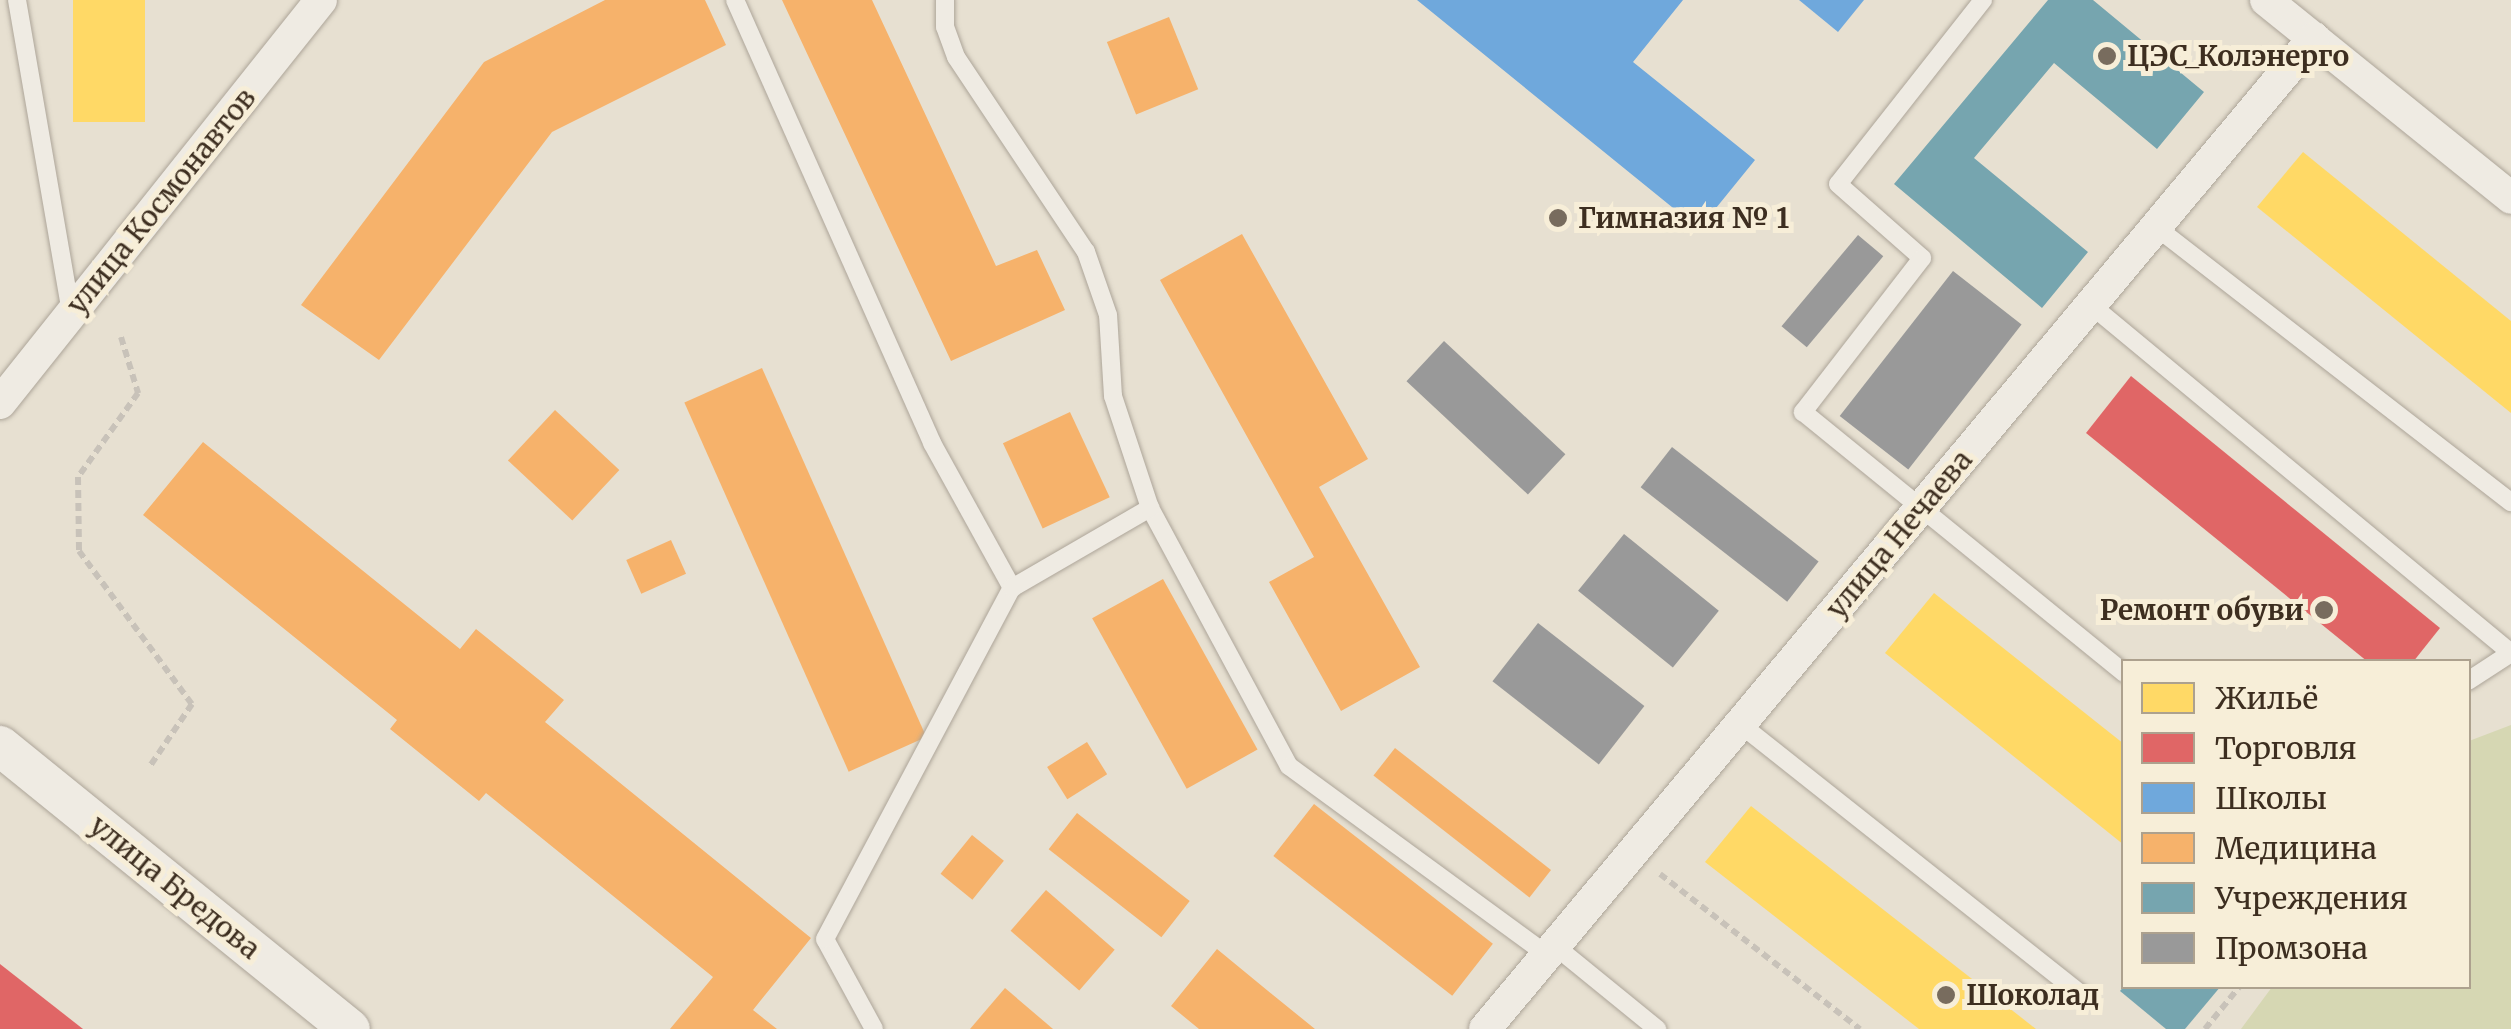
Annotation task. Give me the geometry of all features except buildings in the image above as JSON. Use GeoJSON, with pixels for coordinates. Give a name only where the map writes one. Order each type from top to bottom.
{"type":"FeatureCollection","features":[{"type":"Feature","properties":{"kind":"street","name":"улица Космонавтов"},"geometry":{"type":"LineString","coordinates":[[0,403],[321,0]]}},
{"type":"Feature","properties":{"kind":"street"},"geometry":{"type":"LineString","coordinates":[[2266,0],[2511,198]]}},
{"type":"Feature","properties":{"kind":"street","name":"улица Нечаева"},"geometry":{"type":"LineString","coordinates":[[1485,1029],[2314,38]]}},
{"type":"Feature","properties":{"kind":"street","name":"улица Бредова"},"geometry":{"type":"LineString","coordinates":[[0,746],[350,1029]]}},
{"type":"Feature","properties":{"kind":"lane"},"geometry":{"type":"LineString","coordinates":[[17,0],[72,314]]}},
{"type":"Feature","properties":{"kind":"lane"},"geometry":{"type":"LineString","coordinates":[[735,0],[932,443],[1012,588]]}},
{"type":"Feature","properties":{"kind":"lane"},"geometry":{"type":"LineString","coordinates":[[945,0],[956,57],[1086,252],[1108,315],[1113,396],[1150,508],[1289,766],[1657,1029]]}},
{"type":"Feature","properties":{"kind":"lane"},"geometry":{"type":"LineString","coordinates":[[1983,0],[1838,184],[1922,258],[1803,412],[2121,671]]}},
{"type":"Feature","properties":{"kind":"lane"},"geometry":{"type":"LineString","coordinates":[[2156,227],[2511,502]]}},
{"type":"Feature","properties":{"kind":"lane"},"geometry":{"type":"LineString","coordinates":[[2091,304],[2511,653],[2471,679]]}},
{"type":"Feature","properties":{"kind":"lane"},"geometry":{"type":"LineString","coordinates":[[874,1029],[825,939],[1012,588],[1150,508]]}},
{"type":"Feature","properties":{"kind":"lane"},"geometry":{"type":"LineString","coordinates":[[1740,724],[2082,995]]}},
{"type":"Feature","properties":{"kind":"path"},"geometry":{"type":"LineString","coordinates":[[121,337],[138,393],[78,477],[79,552],[192,704],[150,766]]}},
{"type":"Feature","properties":{"kind":"path"},"geometry":{"type":"LineString","coordinates":[[1651,868],[1860,1029]]}},
{"type":"Feature","properties":{"kind":"path"},"geometry":{"type":"LineString","coordinates":[[2205,1029],[2238,989]]}},
{"type":"Feature","properties":{"kind":"green space"},"geometry":{"type":"Polygon","coordinates":[[[2511,725],[2511,1029],[2241,1029],[2271,989],[2471,989],[2471,740],[2511,725]]]}},
{"type":"Feature","properties":{"kind":"place","name":"ЦЭС_Колэнерго"},"geometry":{"type":"Point","coordinates":[2107,56]}},
{"type":"Feature","properties":{"kind":"place","name":"Гимназия № 1"},"geometry":{"type":"Point","coordinates":[1558,218]}},
{"type":"Feature","properties":{"kind":"place","name":"Ремонт обуви"},"geometry":{"type":"Point","coordinates":[2324,610]}},
{"type":"Feature","properties":{"kind":"place","name":"Шоколад"},"geometry":{"type":"Point","coordinates":[1946,995]}}]}
